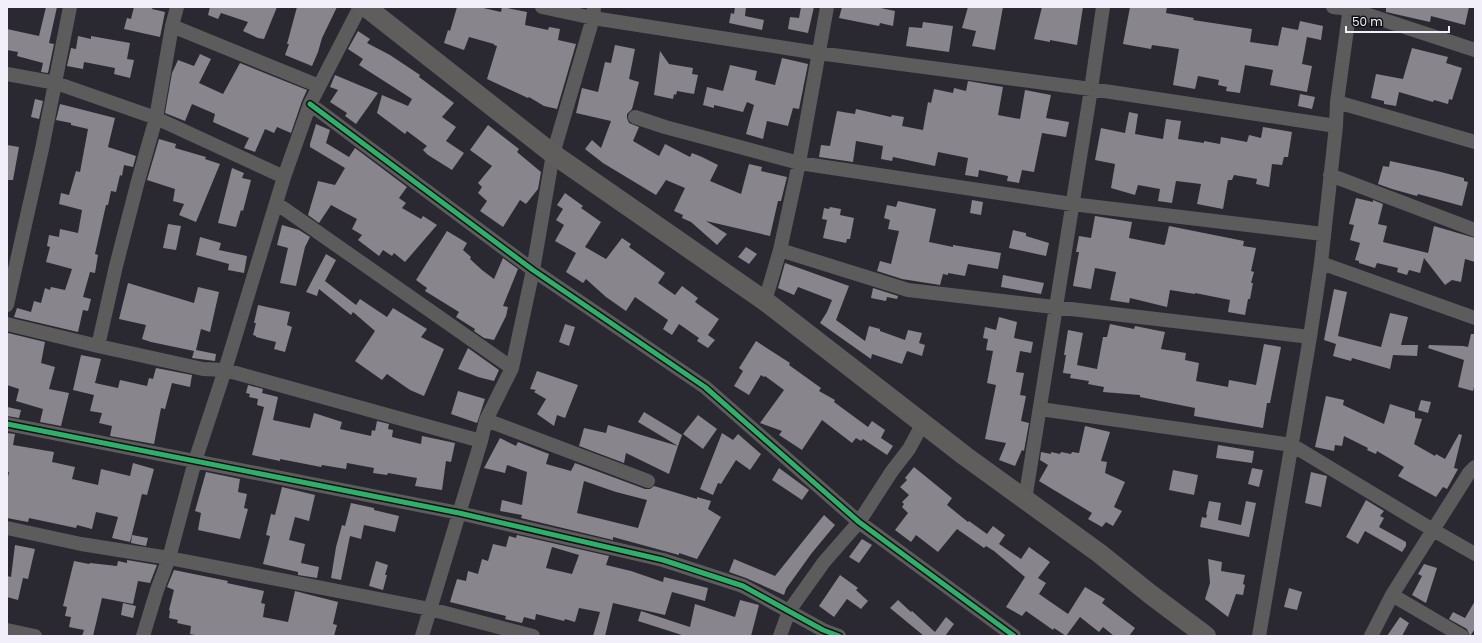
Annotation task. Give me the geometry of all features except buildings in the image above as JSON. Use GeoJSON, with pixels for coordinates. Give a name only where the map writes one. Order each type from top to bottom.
{"type":"FeatureCollection","features":[{"type":"Feature","properties":{"kind":"main road"},"geometry":{"type":"LineString","coordinates":[[366,7],[553,154],[765,301],[923,423],[1025,500],[1099,553],[1206,636]]}},
{"type":"Feature","properties":{"kind":"street"},"geometry":{"type":"LineString","coordinates":[[7,305],[29,212],[70,7]]}},
{"type":"Feature","properties":{"kind":"street"},"geometry":{"type":"LineString","coordinates":[[98,346],[131,209],[156,118],[172,26],[177,7]]}},
{"type":"Feature","properties":{"kind":"street"},"geometry":{"type":"LineString","coordinates":[[143,636],[157,590],[170,558],[195,461],[225,370],[284,177],[310,104],[360,7]]}},
{"type":"Feature","properties":{"kind":"street"},"geometry":{"type":"LineString","coordinates":[[542,7],[594,12],[818,53],[1091,89],[1336,126]]}},
{"type":"Feature","properties":{"kind":"street"},"geometry":{"type":"LineString","coordinates":[[765,301],[780,250],[799,163],[827,7]]}},
{"type":"Feature","properties":{"kind":"street"},"geometry":{"type":"LineString","coordinates":[[1025,500],[1103,7]]}},
{"type":"Feature","properties":{"kind":"street"},"geometry":{"type":"LineString","coordinates":[[1332,7],[1350,8],[1475,50]]}},
{"type":"Feature","properties":{"kind":"street"},"geometry":{"type":"LineString","coordinates":[[1259,636],[1310,338],[1336,126],[1337,102],[1350,8]]}},
{"type":"Feature","properties":{"kind":"street"},"geometry":{"type":"LineString","coordinates":[[422,636],[481,442],[486,420],[512,368],[534,270],[553,154],[594,12]]}},
{"type":"Feature","properties":{"kind":"street"},"geometry":{"type":"LineString","coordinates":[[172,26],[319,86]]}},
{"type":"Feature","properties":{"kind":"street"},"geometry":{"type":"LineString","coordinates":[[7,74],[56,83],[156,118],[284,177]]}},
{"type":"Feature","properties":{"kind":"street"},"geometry":{"type":"LineString","coordinates":[[1337,102],[1475,142]]}},
{"type":"Feature","properties":{"kind":"street"},"geometry":{"type":"LineString","coordinates":[[310,104],[534,270],[705,387],[859,522],[1014,636]]}},
{"type":"Feature","properties":{"kind":"street"},"geometry":{"type":"LineString","coordinates":[[635,117],[665,127],[799,163],[1072,204],[1323,234]]}},
{"type":"Feature","properties":{"kind":"street"},"geometry":{"type":"LineString","coordinates":[[1330,175],[1475,230]]}},
{"type":"Feature","properties":{"kind":"street"},"geometry":{"type":"LineString","coordinates":[[276,203],[512,368]]}},
{"type":"Feature","properties":{"kind":"street"},"geometry":{"type":"LineString","coordinates":[[780,250],[908,290],[1310,338]]}},
{"type":"Feature","properties":{"kind":"street"},"geometry":{"type":"LineString","coordinates":[[1320,263],[1475,318]]}},
{"type":"Feature","properties":{"kind":"street"},"geometry":{"type":"LineString","coordinates":[[7,324],[203,370],[225,370],[481,442]]}},
{"type":"Feature","properties":{"kind":"street"},"geometry":{"type":"LineString","coordinates":[[1040,409],[1292,445],[1475,554]]}},
{"type":"Feature","properties":{"kind":"street"},"geometry":{"type":"LineString","coordinates":[[486,420],[648,481]]}},
{"type":"Feature","properties":{"kind":"street"},"geometry":{"type":"LineString","coordinates":[[780,636],[789,610],[824,562],[859,522],[909,449],[923,423]]}},
{"type":"Feature","properties":{"kind":"street"},"geometry":{"type":"LineString","coordinates":[[7,424],[459,513],[664,560],[743,586],[823,630],[839,636]]}},
{"type":"Feature","properties":{"kind":"street"},"geometry":{"type":"LineString","coordinates":[[1371,636],[1392,595],[1469,473],[1475,466]]}},
{"type":"Feature","properties":{"kind":"street"},"geometry":{"type":"LineString","coordinates":[[7,528],[81,544],[170,558],[430,609],[533,636]]}},
{"type":"Feature","properties":{"kind":"street"},"geometry":{"type":"LineString","coordinates":[[1392,595],[1462,636]]}},
{"type":"Feature","properties":{"kind":"street"},"geometry":{"type":"LineString","coordinates":[[7,630],[35,636]]}},
{"type":"Feature","properties":{"kind":"cycle path"},"geometry":{"type":"LineString","coordinates":[[310,104],[533,270],[705,387],[859,522],[1014,636]]}},
{"type":"Feature","properties":{"kind":"cycle path"},"geometry":{"type":"LineString","coordinates":[[7,424],[459,513],[663,560],[743,586],[823,630],[839,636]]}}]}
